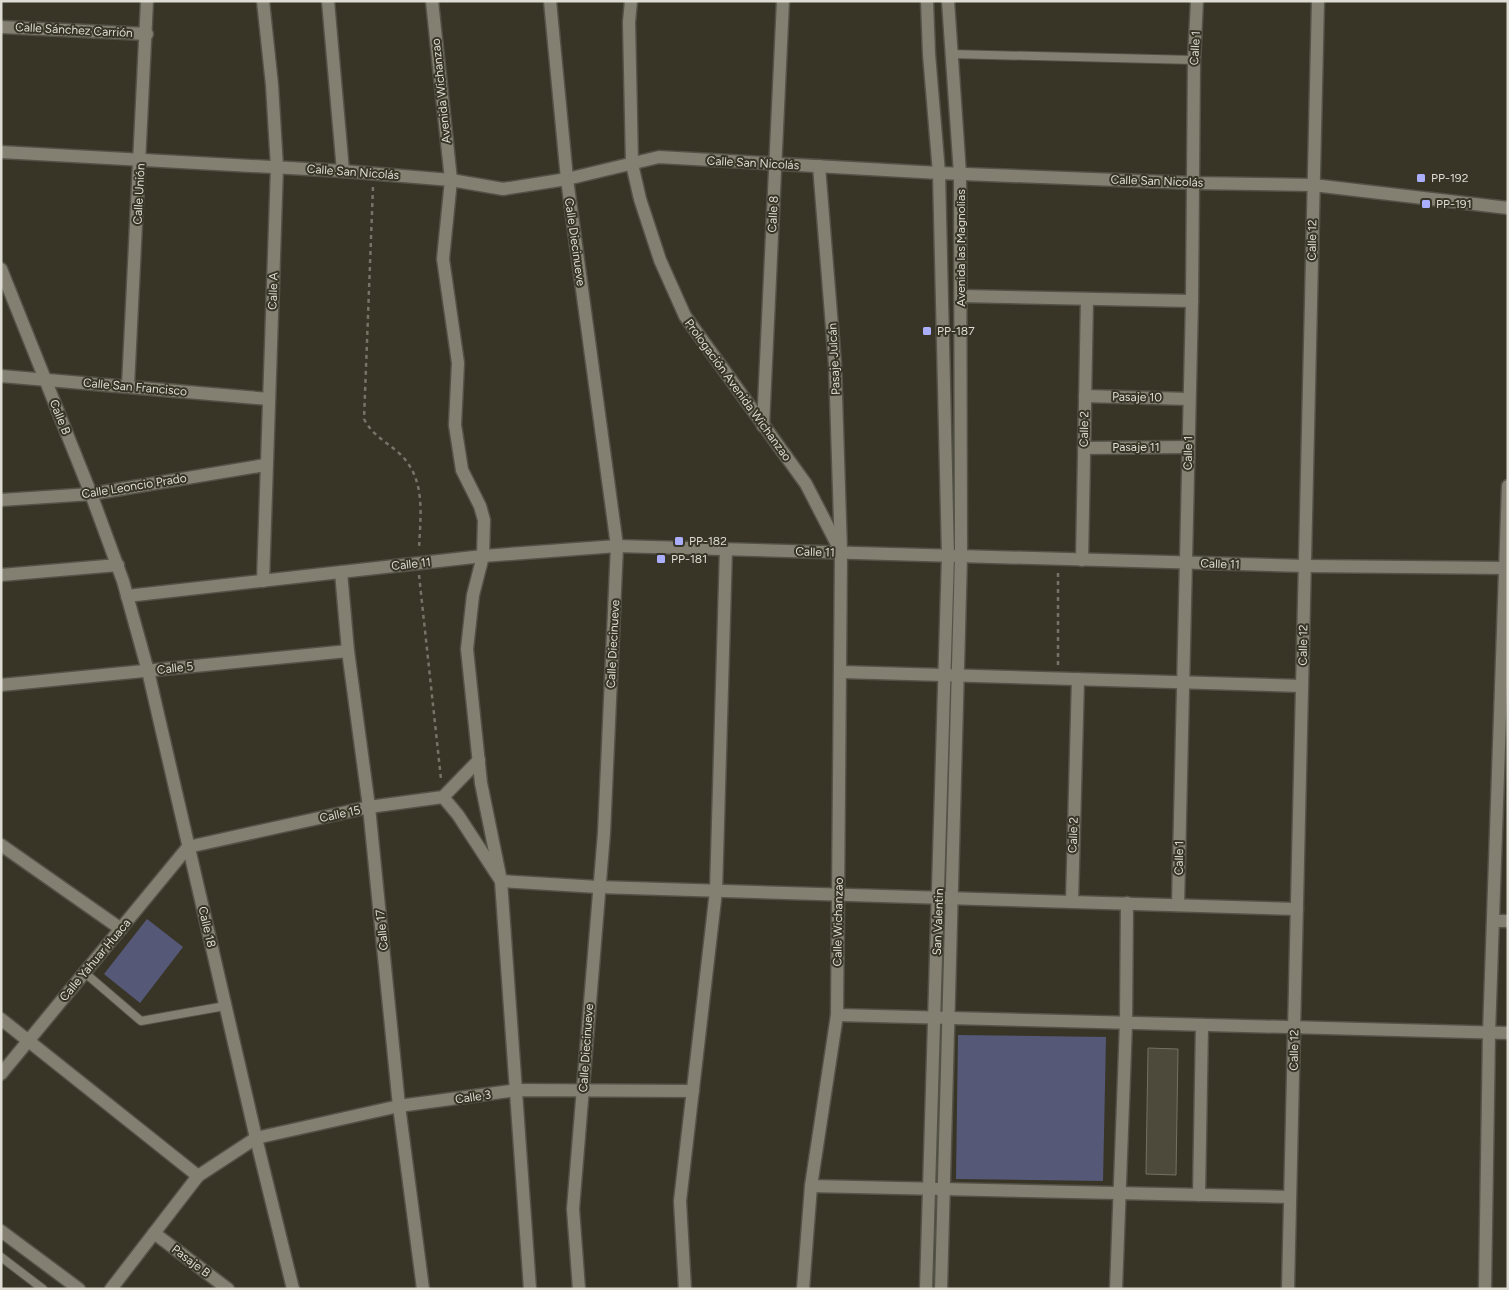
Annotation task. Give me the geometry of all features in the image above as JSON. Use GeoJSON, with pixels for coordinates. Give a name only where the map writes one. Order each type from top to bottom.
{"type":"FeatureCollection","features":[{"type":"Feature","properties":{"kind":"street","name":"Calle Unión"},"geometry":{"type":"LineString","coordinates":[[128,386],[141,160],[147,1]]}},
{"type":"Feature","properties":{"kind":"street","name":"Calle A"},"geometry":{"type":"LineString","coordinates":[[263,1],[272,85],[277,167],[265,465],[263,581]]}},
{"type":"Feature","properties":{"kind":"street"},"geometry":{"type":"LineString","coordinates":[[328,1],[343,171]]}},
{"type":"Feature","properties":{"kind":"street","name":"Avenida Wichanzao"},"geometry":{"type":"LineString","coordinates":[[432,1],[451,180],[443,259],[458,363],[455,425],[462,470],[480,506],[484,520],[483,556],[473,595],[467,649],[479,760],[501,882],[530,1289]]}},
{"type":"Feature","properties":{"kind":"street","name":"Calle Diecinueve"},"geometry":{"type":"LineString","coordinates":[[550,1],[567,179],[617,546],[604,833],[572,1209],[579,1289]]}},
{"type":"Feature","properties":{"kind":"street","name":"Prologación Avenida Wichanzao"},"geometry":{"type":"LineString","coordinates":[[631,1],[629,22],[632,164],[640,199],[660,260],[685,316],[806,484],[841,552]]}},
{"type":"Feature","properties":{"kind":"street","name":"Calle 8"},"geometry":{"type":"LineString","coordinates":[[764,426],[783,1]]}},
{"type":"Feature","properties":{"kind":"street","name":"Avenida las Magnolias"},"geometry":{"type":"LineString","coordinates":[[927,1],[929,54],[939,173],[948,556]]}},
{"type":"Feature","properties":{"kind":"street","name":"Avenida las Magnolias"},"geometry":{"type":"LineString","coordinates":[[948,1],[950,54],[960,174],[962,296],[961,556]]}},
{"type":"Feature","properties":{"kind":"street","name":"Calle 1"},"geometry":{"type":"LineString","coordinates":[[1178,904],[1192,301],[1194,60],[1197,1]]}},
{"type":"Feature","properties":{"kind":"street","name":"Calle 12"},"geometry":{"type":"LineString","coordinates":[[1288,1289],[1318,1]]}},
{"type":"Feature","properties":{"kind":"street","name":"Calle Sánchez Carrión"},"geometry":{"type":"LineString","coordinates":[[1,27],[147,34]]}},
{"type":"Feature","properties":{"kind":"street","name":"Calle San Nicolás"},"geometry":{"type":"LineString","coordinates":[[1,152],[374,173],[451,180],[503,189],[567,179],[659,157],[960,174],[1192,183],[1313,185],[1508,208]]}},
{"type":"Feature","properties":{"kind":"street","name":"Pasaje Julcán"},"geometry":{"type":"LineString","coordinates":[[819,166],[835,364],[841,552]]}},
{"type":"Feature","properties":{"kind":"street","name":"Calle B"},"geometry":{"type":"LineString","coordinates":[[1,269],[118,565]]}},
{"type":"Feature","properties":{"kind":"street"},"geometry":{"type":"LineString","coordinates":[[962,296],[1192,301]]}},
{"type":"Feature","properties":{"kind":"street","name":"Calle 2"},"geometry":{"type":"LineString","coordinates":[[1082,560],[1086,299]]}},
{"type":"Feature","properties":{"kind":"street","name":"Calle San Francisco"},"geometry":{"type":"LineString","coordinates":[[1,376],[269,399]]}},
{"type":"Feature","properties":{"kind":"street","name":"Pasaje 10"},"geometry":{"type":"LineString","coordinates":[[1085,396],[1189,398]]}},
{"type":"Feature","properties":{"kind":"street","name":"Pasaje 11"},"geometry":{"type":"LineString","coordinates":[[1084,448],[1188,447]]}},
{"type":"Feature","properties":{"kind":"street","name":"Calle Leoncio Prado"},"geometry":{"type":"LineString","coordinates":[[1,500],[91,494],[265,465]]}},
{"type":"Feature","properties":{"kind":"street"},"geometry":{"type":"LineString","coordinates":[[1484,1289],[1489,1033],[1494,920],[1503,805],[1508,486]]}},
{"type":"Feature","properties":{"kind":"street","name":"Calle 11"},"geometry":{"type":"LineString","coordinates":[[127,596],[483,556],[617,546],[1305,566],[1507,568]]}},
{"type":"Feature","properties":{"kind":"street"},"geometry":{"type":"LineString","coordinates":[[685,1289],[680,1201],[716,891],[726,549]]}},
{"type":"Feature","properties":{"kind":"street","name":"Calle Wichanzao"},"geometry":{"type":"LineString","coordinates":[[803,1289],[811,1186],[837,1016],[842,672],[841,552]]}},
{"type":"Feature","properties":{"kind":"street","name":"San Valentin"},"geometry":{"type":"LineString","coordinates":[[941,1289],[952,899],[952,675],[948,556]]}},
{"type":"Feature","properties":{"kind":"street","name":"San Valentin"},"geometry":{"type":"LineString","coordinates":[[926,1289],[939,898],[961,556]]}},
{"type":"Feature","properties":{"kind":"street"},"geometry":{"type":"LineString","coordinates":[[1,575],[118,565]]}},
{"type":"Feature","properties":{"kind":"street","name":"Calle 18"},"geometry":{"type":"LineString","coordinates":[[118,565],[148,671],[256,1138],[294,1289]]}},
{"type":"Feature","properties":{"kind":"street","name":"Calle 17"},"geometry":{"type":"LineString","coordinates":[[341,572],[348,651],[369,807],[399,1106],[423,1289]]}},
{"type":"Feature","properties":{"kind":"street","name":"Calle 5"},"geometry":{"type":"LineString","coordinates":[[1,685],[348,651]]}},
{"type":"Feature","properties":{"kind":"street"},"geometry":{"type":"LineString","coordinates":[[842,672],[1302,686]]}},
{"type":"Feature","properties":{"kind":"street","name":"Calle 2"},"geometry":{"type":"LineString","coordinates":[[1072,902],[1078,679]]}},
{"type":"Feature","properties":{"kind":"street"},"geometry":{"type":"LineString","coordinates":[[479,760],[442,797],[458,815],[501,882],[598,888],[1178,904],[1297,910]]}},
{"type":"Feature","properties":{"kind":"street","name":"Calle 15"},"geometry":{"type":"LineString","coordinates":[[188,847],[369,807],[442,797]]}},
{"type":"Feature","properties":{"kind":"street"},"geometry":{"type":"LineString","coordinates":[[1,845],[121,929]]}},
{"type":"Feature","properties":{"kind":"street","name":"Calle Yahuar Huaca"},"geometry":{"type":"LineString","coordinates":[[1,1074],[188,847]]}},
{"type":"Feature","properties":{"kind":"street"},"geometry":{"type":"LineString","coordinates":[[1116,1289],[1126,1023],[1127,903]]}},
{"type":"Feature","properties":{"kind":"street"},"geometry":{"type":"LineString","coordinates":[[1494,920],[1508,921]]}},
{"type":"Feature","properties":{"kind":"street"},"geometry":{"type":"LineString","coordinates":[[837,1016],[1508,1033]]}},
{"type":"Feature","properties":{"kind":"street"},"geometry":{"type":"LineString","coordinates":[[1,1019],[198,1176]]}},
{"type":"Feature","properties":{"kind":"street"},"geometry":{"type":"LineString","coordinates":[[1198,1195],[1202,1025]]}},
{"type":"Feature","properties":{"kind":"street","name":"Calle 3"},"geometry":{"type":"LineString","coordinates":[[256,1138],[399,1106],[517,1090],[693,1092]]}},
{"type":"Feature","properties":{"kind":"street"},"geometry":{"type":"LineString","coordinates":[[111,1289],[198,1176],[256,1138]]}},
{"type":"Feature","properties":{"kind":"street"},"geometry":{"type":"LineString","coordinates":[[811,1186],[1290,1198]]}},
{"type":"Feature","properties":{"kind":"street"},"geometry":{"type":"LineString","coordinates":[[1,1231],[78,1289]]}},
{"type":"Feature","properties":{"kind":"street","name":"Pasaje B"},"geometry":{"type":"LineString","coordinates":[[154,1233],[228,1289]]}},
{"type":"Feature","properties":{"kind":"lane"},"geometry":{"type":"LineString","coordinates":[[950,54],[1194,60]]}},
{"type":"Feature","properties":{"kind":"lane"},"geometry":{"type":"LineString","coordinates":[[85,972],[141,1021],[225,1006]]}},
{"type":"Feature","properties":{"kind":"lane"},"geometry":{"type":"LineString","coordinates":[[1,1257],[43,1289]]}},
{"type":"Feature","properties":{"kind":"path"},"geometry":{"type":"LineString","coordinates":[[374,173],[364,419],[370,430],[401,455],[413,473],[422,495],[418,564],[442,797]]}},
{"type":"Feature","properties":{"kind":"path"},"geometry":{"type":"LineString","coordinates":[[1058,559],[1058,679]]}},
{"type":"Feature","properties":{"kind":"shaded area"},"geometry":{"type":"Polygon","coordinates":[[[147,919],[183,947],[140,1003],[104,974],[147,919]]]}},
{"type":"Feature","properties":{"kind":"shaded area"},"geometry":{"type":"Polygon","coordinates":[[[958,1035],[1106,1037],[1103,1181],[956,1179],[958,1035]]]}},
{"type":"Feature","properties":{"kind":"building"},"geometry":{"type":"Polygon","coordinates":[[[1148,1048],[1178,1049],[1176,1175],[1146,1174],[1148,1048]]]}},
{"type":"Feature","properties":{"kind":"place","name":"PP-192"},"geometry":{"type":"Point","coordinates":[1421,178]}},
{"type":"Feature","properties":{"kind":"place","name":"PP-191"},"geometry":{"type":"Point","coordinates":[1426,204]}},
{"type":"Feature","properties":{"kind":"place","name":"PP-187"},"geometry":{"type":"Point","coordinates":[927,331]}},
{"type":"Feature","properties":{"kind":"place","name":"PP-182"},"geometry":{"type":"Point","coordinates":[679,541]}},
{"type":"Feature","properties":{"kind":"place","name":"PP-181"},"geometry":{"type":"Point","coordinates":[661,559]}}]}
